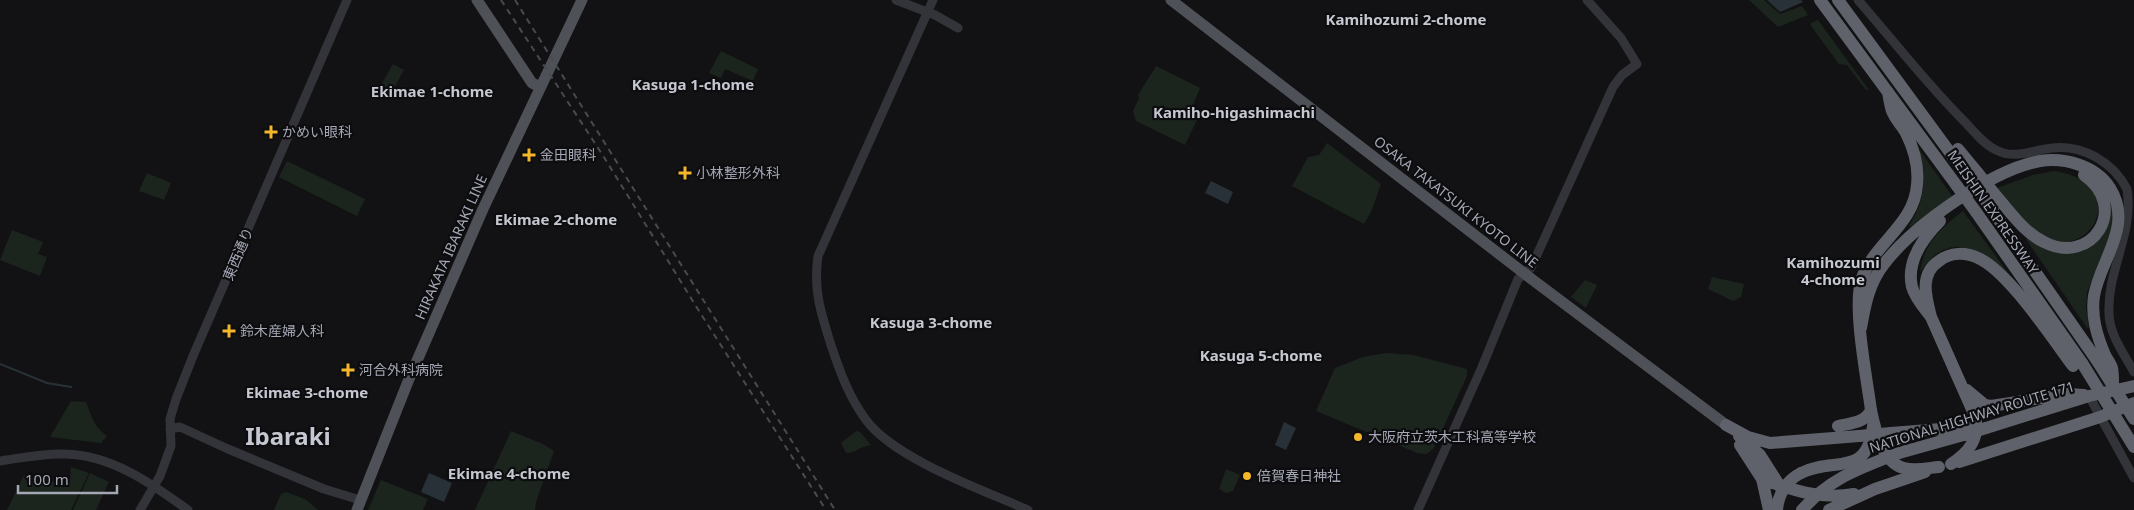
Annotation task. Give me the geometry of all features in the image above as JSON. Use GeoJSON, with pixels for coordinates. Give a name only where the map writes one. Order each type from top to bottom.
{"type":"FeatureCollection","features":[{"type":"Feature","properties":{"kind":"highway"},"geometry":{"type":"LineString","coordinates":[[1820,0],[1888,92],[1892,112],[1910,130],[1916,159],[1916,196],[1907,218],[1874,256],[1862,278],[1858,300],[1871,410],[1874,423],[1888,458],[1903,468],[1915,469],[1945,466],[1966,454],[1976,437],[1975,416],[1931,316],[1925,290],[1925,281],[1932,267],[1947,256],[1957,254],[1978,257],[1998,271],[2078,365]]}},
{"type":"Feature","properties":{"kind":"highway","name":"MEISHIN EXPRESSWAY"},"geometry":{"type":"LineString","coordinates":[[1838,0],[1891,71],[1993,200],[2101,357],[2113,383],[2134,419]]}},
{"type":"Feature","properties":{"kind":"highway","name":"MEISHIN EXPRESSWAY"},"geometry":{"type":"LineString","coordinates":[[1910,130],[1957,186],[1976,212],[2078,365],[2126,432],[2134,447]]}},
{"type":"Feature","properties":{"kind":"highway"},"geometry":{"type":"LineString","coordinates":[[1861,328],[1870,289],[1876,276],[1894,253],[1931,219],[1960,198],[1996,178],[2039,161],[2067,161],[2088,168],[2104,181],[2110,188],[2117,205],[2118,226],[2116,237],[2096,286],[2093,307],[2095,329],[2101,357]]}},
{"type":"Feature","properties":{"kind":"highway"},"geometry":{"type":"LineString","coordinates":[[1931,316],[1916,296],[1912,287],[1912,267],[1919,247],[1925,237],[1942,220],[1996,185],[2040,168],[2052,167],[2073,170],[2088,178],[2099,189],[2106,206],[2105,216],[2098,234],[2082,245],[2064,248],[2045,243],[2036,238],[1993,200]]}},
{"type":"Feature","properties":{"kind":"highway"},"geometry":{"type":"LineString","coordinates":[[1961,385],[1979,401],[1991,406],[2067,394],[2089,396]]}},
{"type":"Feature","properties":{"kind":"highway","name":"NATIONAL HIGHWAY ROUTE 171"},"geometry":{"type":"LineString","coordinates":[[1802,510],[1818,494],[1848,472],[1967,430],[2089,396],[2134,386]]}},
{"type":"Feature","properties":{"kind":"highway"},"geometry":{"type":"LineString","coordinates":[[1829,510],[1875,489],[2100,416],[2134,403]]}},
{"type":"Feature","properties":{"kind":"highway"},"geometry":{"type":"LineString","coordinates":[[1838,426],[1863,420],[1868,417],[1871,410]]}},
{"type":"Feature","properties":{"kind":"highway"},"geometry":{"type":"LineString","coordinates":[[1777,510],[1779,497],[1793,477],[1801,473],[1857,460],[1866,452],[1872,442],[1874,423]]}},
{"type":"Feature","properties":{"kind":"highway"},"geometry":{"type":"LineString","coordinates":[[1726,424],[1748,437],[1770,443],[1891,433],[1967,430]]}},
{"type":"Feature","properties":{"kind":"highway"},"geometry":{"type":"LineString","coordinates":[[1726,424],[1762,479],[1769,510]]}},
{"type":"Feature","properties":{"kind":"highway"},"geometry":{"type":"LineString","coordinates":[[1726,424],[1760,455],[1781,486],[1782,510]]}},
{"type":"Feature","properties":{"kind":"highway"},"geometry":{"type":"LineString","coordinates":[[1762,479],[1812,495],[1829,497],[1875,489]]}},
{"type":"Feature","properties":{"kind":"main road"},"geometry":{"type":"LineString","coordinates":[[477,0],[532,82],[540,87]]}},
{"type":"Feature","properties":{"kind":"main road","name":"HIRAKATA IBARAKI LINE"},"geometry":{"type":"LineString","coordinates":[[358,505],[483,209],[582,0]]}},
{"type":"Feature","properties":{"kind":"main road","name":"OSAKA TAKATSUKI KYOTO LINE"},"geometry":{"type":"LineString","coordinates":[[1171,0],[1525,274],[1726,424]]}},
{"type":"Feature","properties":{"kind":"street","name":"東西通り"},"geometry":{"type":"LineString","coordinates":[[140,510],[154,486],[171,446],[170,420],[193,356],[346,0]]}},
{"type":"Feature","properties":{"kind":"street"},"geometry":{"type":"LineString","coordinates":[[896,0],[958,28]]}},
{"type":"Feature","properties":{"kind":"street"},"geometry":{"type":"LineString","coordinates":[[933,0],[818,256],[816,271],[817,298],[842,378],[851,398],[867,422],[891,445],[1028,510]]}},
{"type":"Feature","properties":{"kind":"street"},"geometry":{"type":"LineString","coordinates":[[1418,510],[1482,367],[1518,280],[1531,268],[1613,87],[1622,75],[1637,64],[1621,38],[1587,0]]}},
{"type":"Feature","properties":{"kind":"street"},"geometry":{"type":"LineString","coordinates":[[1858,0],[1912,66],[1988,145],[2008,154],[2018,155],[2051,148],[2078,150],[2090,154],[2107,164],[2118,174],[2128,190],[2133,208],[2134,227],[2110,294],[2109,312],[2110,323],[2116,340],[2134,372]]}},
{"type":"Feature","properties":{"kind":"street"},"geometry":{"type":"LineString","coordinates":[[2089,396],[2134,478]]}},
{"type":"Feature","properties":{"kind":"street"},"geometry":{"type":"LineString","coordinates":[[170,429],[180,427],[358,505]]}},
{"type":"Feature","properties":{"kind":"street"},"geometry":{"type":"LineString","coordinates":[[0,461],[46,455],[77,455],[107,462],[154,486],[188,510]]}},
{"type":"Feature","properties":{"kind":"shaded area"},"geometry":{"type":"Polygon","coordinates":[[[1749,0],[1764,0],[1780,14],[1802,6],[1808,15],[1778,27],[1749,0]]]}},
{"type":"Feature","properties":{"kind":"shaded area"},"geometry":{"type":"Polygon","coordinates":[[[1767,0],[1801,0],[1803,2],[1780,12],[1767,0]]]}},
{"type":"Feature","properties":{"kind":"shaded area"},"geometry":{"type":"Polygon","coordinates":[[[1818,20],[1869,90],[1865,89],[1847,65],[1839,64],[1811,26],[1811,23],[1818,20]]]}},
{"type":"Feature","properties":{"kind":"shaded area"},"geometry":{"type":"Polygon","coordinates":[[[721,51],[758,69],[753,81],[725,69],[721,78],[709,73],[721,51]]]}},
{"type":"Feature","properties":{"kind":"shaded area"},"geometry":{"type":"Polygon","coordinates":[[[393,64],[404,70],[391,93],[380,87],[393,64]]]}},
{"type":"Feature","properties":{"kind":"shaded area"},"geometry":{"type":"Polygon","coordinates":[[[1156,66],[1200,88],[1189,115],[1197,120],[1185,145],[1136,121],[1133,111],[1139,98],[1138,95],[1156,66]]]}},
{"type":"Feature","properties":{"kind":"shaded area"},"geometry":{"type":"Polygon","coordinates":[[[1327,143],[1381,184],[1371,212],[1364,224],[1292,186],[1308,157],[1319,155],[1327,143]]]}},
{"type":"Feature","properties":{"kind":"shaded area"},"geometry":{"type":"Polygon","coordinates":[[[1919,149],[1952,196],[1915,225],[1908,227],[1914,218],[1923,190],[1924,180],[1919,149]]]}},
{"type":"Feature","properties":{"kind":"shaded area"},"geometry":{"type":"Polygon","coordinates":[[[287,161],[365,199],[357,216],[279,177],[287,161]]]}},
{"type":"Feature","properties":{"kind":"shaded area"},"geometry":{"type":"Polygon","coordinates":[[[2054,171],[2077,178],[2091,188],[2098,201],[2098,215],[2092,227],[2082,237],[2068,242],[2052,241],[2037,233],[1997,188],[2033,175],[2054,171]]]}},
{"type":"Feature","properties":{"kind":"shaded area"},"geometry":{"type":"Polygon","coordinates":[[[147,173],[171,183],[164,200],[139,191],[147,173]]]}},
{"type":"Feature","properties":{"kind":"shaded area"},"geometry":{"type":"Polygon","coordinates":[[[1211,181],[1233,192],[1228,204],[1205,193],[1211,181]]]}},
{"type":"Feature","properties":{"kind":"shaded area"},"geometry":{"type":"Polygon","coordinates":[[[2108,197],[2114,213],[2113,229],[2087,292],[2086,307],[2089,327],[2087,328],[2026,239],[2028,238],[2057,252],[2081,252],[2089,248],[2103,235],[2108,197]]]}},
{"type":"Feature","properties":{"kind":"shaded area"},"geometry":{"type":"Polygon","coordinates":[[[1963,211],[2008,273],[1985,256],[1962,247],[1952,247],[1941,251],[1920,272],[1925,253],[1930,244],[1941,230],[1963,211]]]}},
{"type":"Feature","properties":{"kind":"shaded area"},"geometry":{"type":"Polygon","coordinates":[[[12,230],[43,242],[38,254],[47,257],[40,276],[0,260],[12,230]]]}},
{"type":"Feature","properties":{"kind":"shaded area"},"geometry":{"type":"Polygon","coordinates":[[[1712,277],[1744,284],[1741,297],[1733,301],[1708,289],[1712,277]]]}},
{"type":"Feature","properties":{"kind":"shaded area"},"geometry":{"type":"Polygon","coordinates":[[[1585,280],[1597,285],[1586,308],[1571,297],[1585,280]]]}},
{"type":"Feature","properties":{"kind":"shaded area"},"geometry":{"type":"Polygon","coordinates":[[[1386,353],[1413,355],[1467,369],[1467,376],[1434,448],[1427,454],[1417,453],[1316,411],[1335,368],[1363,357],[1386,353]]]}},
{"type":"Feature","properties":{"kind":"shaded area"},"geometry":{"type":"Polygon","coordinates":[[[71,401],[86,402],[96,425],[107,436],[101,443],[50,437],[71,401]]]}},
{"type":"Feature","properties":{"kind":"shaded area"},"geometry":{"type":"Polygon","coordinates":[[[1284,422],[1296,428],[1286,450],[1275,445],[1284,422]]]}},
{"type":"Feature","properties":{"kind":"shaded area"},"geometry":{"type":"Polygon","coordinates":[[[511,431],[543,444],[554,451],[536,502],[535,510],[475,510],[511,431]]]}},
{"type":"Feature","properties":{"kind":"shaded area"},"geometry":{"type":"Polygon","coordinates":[[[856,431],[860,432],[871,445],[846,453],[841,443],[856,431]]]}},
{"type":"Feature","properties":{"kind":"shaded area"},"geometry":{"type":"Polygon","coordinates":[[[71,467],[89,473],[71,510],[7,510],[24,475],[50,479],[50,481],[70,482],[71,467]]]}},
{"type":"Feature","properties":{"kind":"shaded area"},"geometry":{"type":"Polygon","coordinates":[[[1226,469],[1240,475],[1233,491],[1226,493],[1219,489],[1226,469]]]}},
{"type":"Feature","properties":{"kind":"shaded area"},"geometry":{"type":"Polygon","coordinates":[[[90,473],[109,482],[96,510],[73,510],[90,473]]]}},
{"type":"Feature","properties":{"kind":"shaded area"},"geometry":{"type":"Polygon","coordinates":[[[429,473],[452,483],[444,502],[421,492],[429,473]]]}},
{"type":"Feature","properties":{"kind":"shaded area"},"geometry":{"type":"Polygon","coordinates":[[[381,480],[428,499],[423,510],[368,510],[381,480]]]}},
{"type":"Feature","properties":{"kind":"shaded area"},"geometry":{"type":"Polygon","coordinates":[[[286,492],[305,499],[318,510],[274,510],[281,494],[286,492]]]}},
{"type":"Feature","properties":{"kind":"waterway"},"geometry":{"type":"LineString","coordinates":[[0,364],[47,383],[71,387]]}},
{"type":"Feature","properties":{"kind":"railway"},"geometry":{"type":"LineString","coordinates":[[501,0],[602,154],[699,311],[826,510]]}},
{"type":"Feature","properties":{"kind":"railway"},"geometry":{"type":"LineString","coordinates":[[515,0],[835,510]]}},
{"type":"Feature","properties":{"kind":"place","name":"かめい眼科"},"geometry":{"type":"Point","coordinates":[271,132]}},
{"type":"Feature","properties":{"kind":"place","name":"金田眼科"},"geometry":{"type":"Point","coordinates":[529,155]}},
{"type":"Feature","properties":{"kind":"place","name":"小林整形外科"},"geometry":{"type":"Point","coordinates":[685,173]}},
{"type":"Feature","properties":{"kind":"place","name":"鈴木産婦人科"},"geometry":{"type":"Point","coordinates":[229,331]}},
{"type":"Feature","properties":{"kind":"place","name":"河合外科病院"},"geometry":{"type":"Point","coordinates":[348,370]}},
{"type":"Feature","properties":{"kind":"place","name":"大阪府立茨木工科高等学校"},"geometry":{"type":"Point","coordinates":[1358,437]}},
{"type":"Feature","properties":{"kind":"place","name":"倍賀春日神社"},"geometry":{"type":"Point","coordinates":[1247,476]}},
{"type":"Feature","properties":{"kind":"district","name":"Kamihozumi 2-chome"},"geometry":{"type":"Point","coordinates":[1406,20]}},
{"type":"Feature","properties":{"kind":"district","name":"Kasuga 1-chome"},"geometry":{"type":"Point","coordinates":[693,85]}},
{"type":"Feature","properties":{"kind":"district","name":"Ekimae 1-chome"},"geometry":{"type":"Point","coordinates":[432,92]}},
{"type":"Feature","properties":{"kind":"district","name":"Kamiho-higashimachi"},"geometry":{"type":"Point","coordinates":[1234,113]}},
{"type":"Feature","properties":{"kind":"district","name":"Ekimae 2-chome"},"geometry":{"type":"Point","coordinates":[556,220]}},
{"type":"Feature","properties":{"kind":"district","name":"Kamihozumi 4-chome"},"geometry":{"type":"Point","coordinates":[1833,272]}},
{"type":"Feature","properties":{"kind":"district","name":"Kasuga 3-chome"},"geometry":{"type":"Point","coordinates":[931,323]}},
{"type":"Feature","properties":{"kind":"district","name":"Kasuga 5-chome"},"geometry":{"type":"Point","coordinates":[1261,356]}},
{"type":"Feature","properties":{"kind":"district","name":"Ekimae 3-chome"},"geometry":{"type":"Point","coordinates":[307,393]}},
{"type":"Feature","properties":{"kind":"district","name":"Ibaraki"},"geometry":{"type":"Point","coordinates":[288,437]}},
{"type":"Feature","properties":{"kind":"district","name":"Ekimae 4-chome"},"geometry":{"type":"Point","coordinates":[509,474]}}]}
